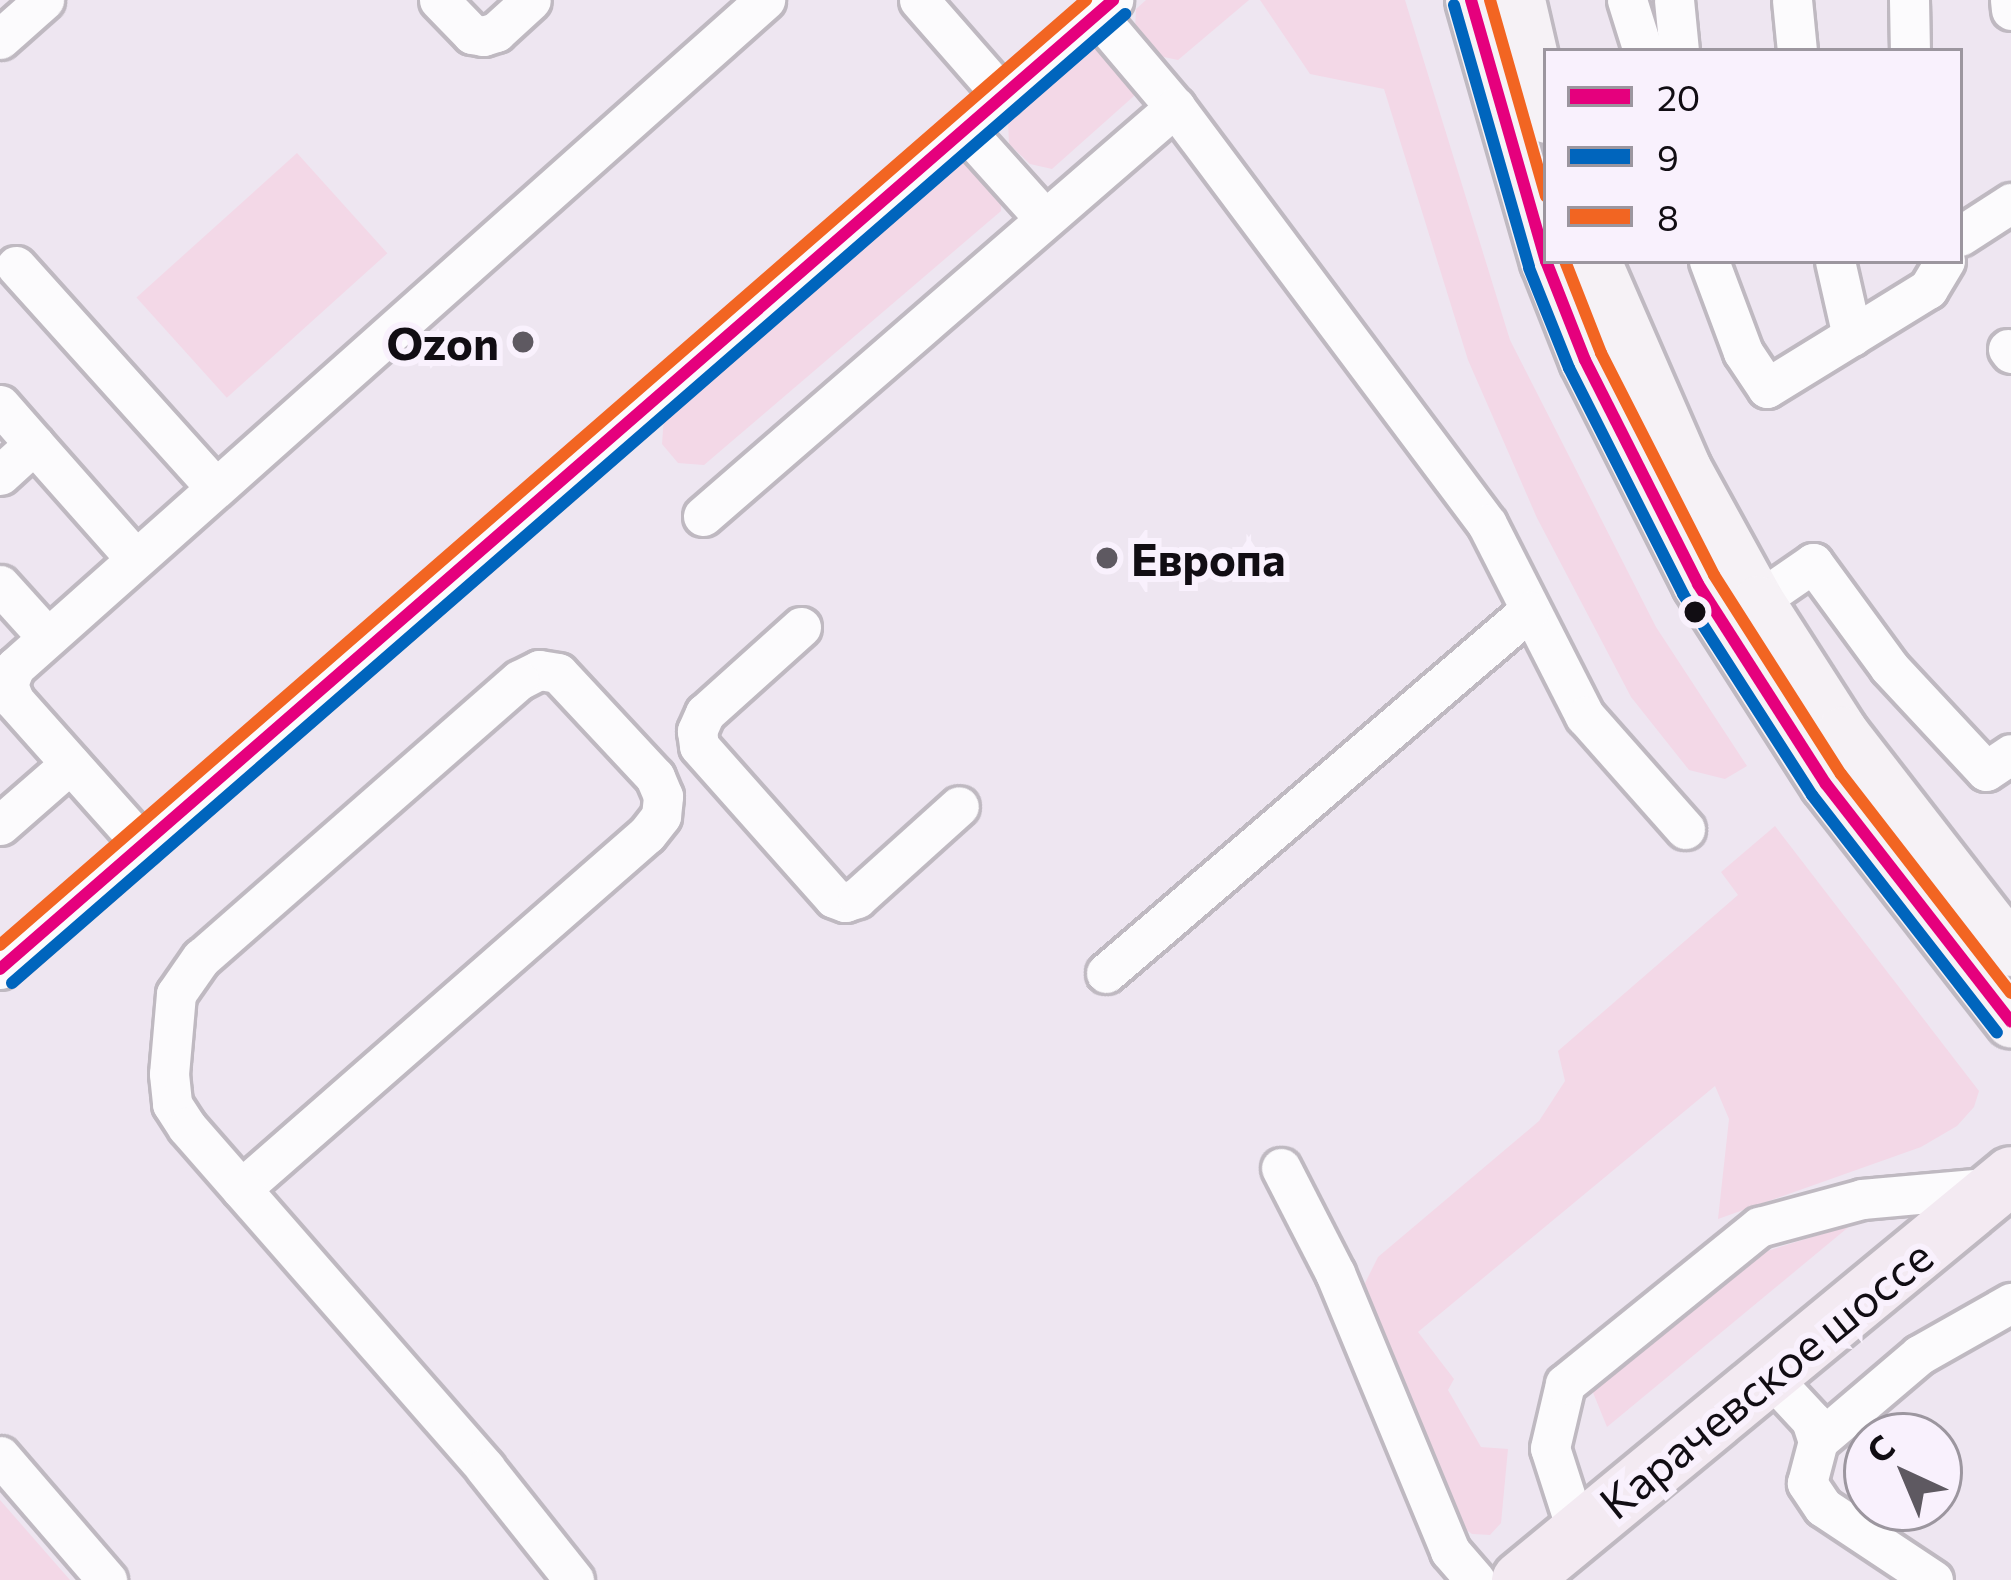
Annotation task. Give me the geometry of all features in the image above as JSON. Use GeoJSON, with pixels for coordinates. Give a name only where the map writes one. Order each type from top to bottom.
{"type":"FeatureCollection","features":[{"type":"Feature","properties":{"kind":"highway","name":"Карачевское шоссе"},"geometry":{"type":"LineString","coordinates":[[1520,1580],[2004,1181]]}},
{"type":"Feature","properties":{"kind":"main road"},"geometry":{"type":"LineString","coordinates":[[1471,0],[1543,251]]}},
{"type":"Feature","properties":{"kind":"main road"},"geometry":{"type":"LineString","coordinates":[[1519,0],[1543,104]]}},
{"type":"Feature","properties":{"kind":"main road"},"geometry":{"type":"LineString","coordinates":[[1547,264],[1637,470],[1718,616],[1826,784],[2011,1022]]}},
{"type":"Feature","properties":{"kind":"main road"},"geometry":{"type":"LineString","coordinates":[[1596,264],[1685,468],[1758,601],[1852,746],[2011,950]]}},
{"type":"Feature","properties":{"kind":"street"},"geometry":{"type":"LineString","coordinates":[[0,39],[44,0]]}},
{"type":"Feature","properties":{"kind":"street"},"geometry":{"type":"LineString","coordinates":[[439,0],[472,34],[483,36],[496,32],[531,0]]}},
{"type":"Feature","properties":{"kind":"street"},"geometry":{"type":"LineString","coordinates":[[919,0],[1003,96]]}},
{"type":"Feature","properties":{"kind":"street"},"geometry":{"type":"LineString","coordinates":[[1627,0],[1642,48]]}},
{"type":"Feature","properties":{"kind":"street"},"geometry":{"type":"LineString","coordinates":[[1674,0],[1679,48]]}},
{"type":"Feature","properties":{"kind":"street"},"geometry":{"type":"LineString","coordinates":[[1792,0],[1797,48]]}},
{"type":"Feature","properties":{"kind":"street"},"geometry":{"type":"LineString","coordinates":[[1909,0],[1910,48]]}},
{"type":"Feature","properties":{"kind":"street"},"geometry":{"type":"LineString","coordinates":[[2010,0],[2011,10]]}},
{"type":"Feature","properties":{"kind":"street"},"geometry":{"type":"LineString","coordinates":[[143,845],[14,700],[8,684],[15,667],[743,7]]}},
{"type":"Feature","properties":{"kind":"street"},"geometry":{"type":"LineString","coordinates":[[0,969],[1104,7],[1486,524],[1585,716],[1685,829]]}},
{"type":"Feature","properties":{"kind":"street"},"geometry":{"type":"LineString","coordinates":[[703,516],[1175,107]]}},
{"type":"Feature","properties":{"kind":"street"},"geometry":{"type":"LineString","coordinates":[[965,130],[1044,218]]}},
{"type":"Feature","properties":{"kind":"street"},"geometry":{"type":"LineString","coordinates":[[1963,234],[2011,203]]}},
{"type":"Feature","properties":{"kind":"street"},"geometry":{"type":"LineString","coordinates":[[1710,264],[1743,352],[1766,388],[1928,289],[1943,264]]}},
{"type":"Feature","properties":{"kind":"street"},"geometry":{"type":"LineString","coordinates":[[1836,264],[1852,336]]}},
{"type":"Feature","properties":{"kind":"street"},"geometry":{"type":"LineString","coordinates":[[16,266],[214,487]]}},
{"type":"Feature","properties":{"kind":"street"},"geometry":{"type":"LineString","coordinates":[[0,405],[135,558]]}},
{"type":"Feature","properties":{"kind":"street"},"geometry":{"type":"LineString","coordinates":[[0,475],[34,444]]}},
{"type":"Feature","properties":{"kind":"street"},"geometry":{"type":"LineString","coordinates":[[1758,601],[1813,563],[1889,667],[1986,771],[2011,754]]}},
{"type":"Feature","properties":{"kind":"street"},"geometry":{"type":"LineString","coordinates":[[0,585],[47,637]]}},
{"type":"Feature","properties":{"kind":"street"},"geometry":{"type":"LineString","coordinates":[[1106,973],[1529,611]]}},
{"type":"Feature","properties":{"kind":"street"},"geometry":{"type":"LineString","coordinates":[[801,627],[705,713],[697,730],[699,746],[834,898],[845,902],[857,898],[958,806]]}},
{"type":"Feature","properties":{"kind":"street"},"geometry":{"type":"LineString","coordinates":[[241,1189],[647,834],[661,816],[663,796],[655,777],[558,673],[538,670],[519,680],[185,977],[173,1010],[172,1104],[241,1189],[485,1468],[574,1580]]}},
{"type":"Feature","properties":{"kind":"street"},"geometry":{"type":"LineString","coordinates":[[0,825],[70,764]]}},
{"type":"Feature","properties":{"kind":"street"},"geometry":{"type":"LineString","coordinates":[[1280,1168],[1335,1273],[1450,1551],[1474,1580]]}},
{"type":"Feature","properties":{"kind":"street"},"geometry":{"type":"LineString","coordinates":[[1577,1532],[1550,1448],[1565,1384],[1759,1227],[1862,1199],[2004,1181]]}},
{"type":"Feature","properties":{"kind":"street"},"geometry":{"type":"LineString","coordinates":[[1818,1442],[1919,1355],[2011,1303]]}},
{"type":"Feature","properties":{"kind":"street"},"geometry":{"type":"LineString","coordinates":[[1769,1375],[1811,1420],[1818,1442],[1807,1483],[1823,1507],[1933,1580]]}},
{"type":"Feature","properties":{"kind":"street"},"geometry":{"type":"LineString","coordinates":[[0,1456],[107,1580]]}},
{"type":"Feature","properties":{"kind":"shaded area"},"geometry":{"type":"Polygon","coordinates":[[[1146,0],[1249,0],[1178,60],[1159,56],[1135,29],[1136,9],[1146,0]]]}},
{"type":"Feature","properties":{"kind":"shaded area"},"geometry":{"type":"Polygon","coordinates":[[[1260,0],[1405,0],[1510,340],[1656,627],[1747,766],[1725,779],[1689,770],[1631,697],[1537,518],[1468,360],[1384,89],[1310,74],[1260,0]]]}},
{"type":"Feature","properties":{"kind":"shaded area"},"geometry":{"type":"Polygon","coordinates":[[[1095,45],[1109,50],[1135,79],[1134,96],[1052,169],[1030,164],[1009,144],[1008,120],[1095,45]]]}},
{"type":"Feature","properties":{"kind":"shaded area"},"geometry":{"type":"Polygon","coordinates":[[[297,153],[387,253],[227,398],[136,298],[297,153]]]}},
{"type":"Feature","properties":{"kind":"shaded area"},"geometry":{"type":"Polygon","coordinates":[[[961,160],[984,169],[1002,190],[1001,211],[704,465],[678,463],[662,444],[664,417],[961,160]]]}},
{"type":"Feature","properties":{"kind":"shaded area"},"geometry":{"type":"Polygon","coordinates":[[[1775,826],[1979,1091],[1974,1107],[1957,1126],[1921,1147],[1718,1219],[1729,1119],[1715,1086],[1418,1332],[1454,1379],[1448,1390],[1481,1447],[1508,1449],[1501,1523],[1490,1535],[1472,1534],[1462,1527],[1364,1285],[1378,1257],[1539,1121],[1565,1081],[1558,1051],[1738,895],[1721,872],[1775,826]]]}},
{"type":"Feature","properties":{"kind":"shaded area"},"geometry":{"type":"Polygon","coordinates":[[[1851,1225],[1607,1427],[1592,1390],[1754,1255],[1851,1225]]]}},
{"type":"Feature","properties":{"kind":"shaded area"},"geometry":{"type":"Polygon","coordinates":[[[0,1500],[70,1580],[0,1580],[0,1500]]]}},
{"type":"Feature","properties":{"kind":"transit line","name":"8"},"geometry":{"type":"LineString","coordinates":[[0,945],[1086,0]]}},
{"type":"Feature","properties":{"kind":"transit line","name":"20"},"geometry":{"type":"LineString","coordinates":[[0,969],[1113,0]]}},
{"type":"Feature","properties":{"kind":"transit line","name":"20"},"geometry":{"type":"LineString","coordinates":[[1471,0],[1543,251]]}},
{"type":"Feature","properties":{"kind":"transit line","name":"8"},"geometry":{"type":"LineString","coordinates":[[1490,0],[1543,186]]}},
{"type":"Feature","properties":{"kind":"transit line","name":"9"},"geometry":{"type":"LineString","coordinates":[[1454,5],[1529,266]]}},
{"type":"Feature","properties":{"kind":"transit line","name":"9"},"geometry":{"type":"LineString","coordinates":[[12,983],[1125,14]]}},
{"type":"Feature","properties":{"kind":"transit line","name":"20"},"geometry":{"type":"LineString","coordinates":[[1547,264],[1585,360],[1698,584],[1826,784],[2011,1022]]}},
{"type":"Feature","properties":{"kind":"transit line","name":"8"},"geometry":{"type":"LineString","coordinates":[[1566,264],[1601,353],[1714,575],[1841,774],[2011,993]]}},
{"type":"Feature","properties":{"kind":"transit line","name":"9"},"geometry":{"type":"LineString","coordinates":[[1529,268],[1569,368],[1683,594],[1812,795],[1997,1033]]}},
{"type":"Feature","properties":{"kind":"place","name":"Ozon"},"geometry":{"type":"Point","coordinates":[523,342]}},
{"type":"Feature","properties":{"kind":"place","name":"Европа"},"geometry":{"type":"Point","coordinates":[1107,558]}}]}
